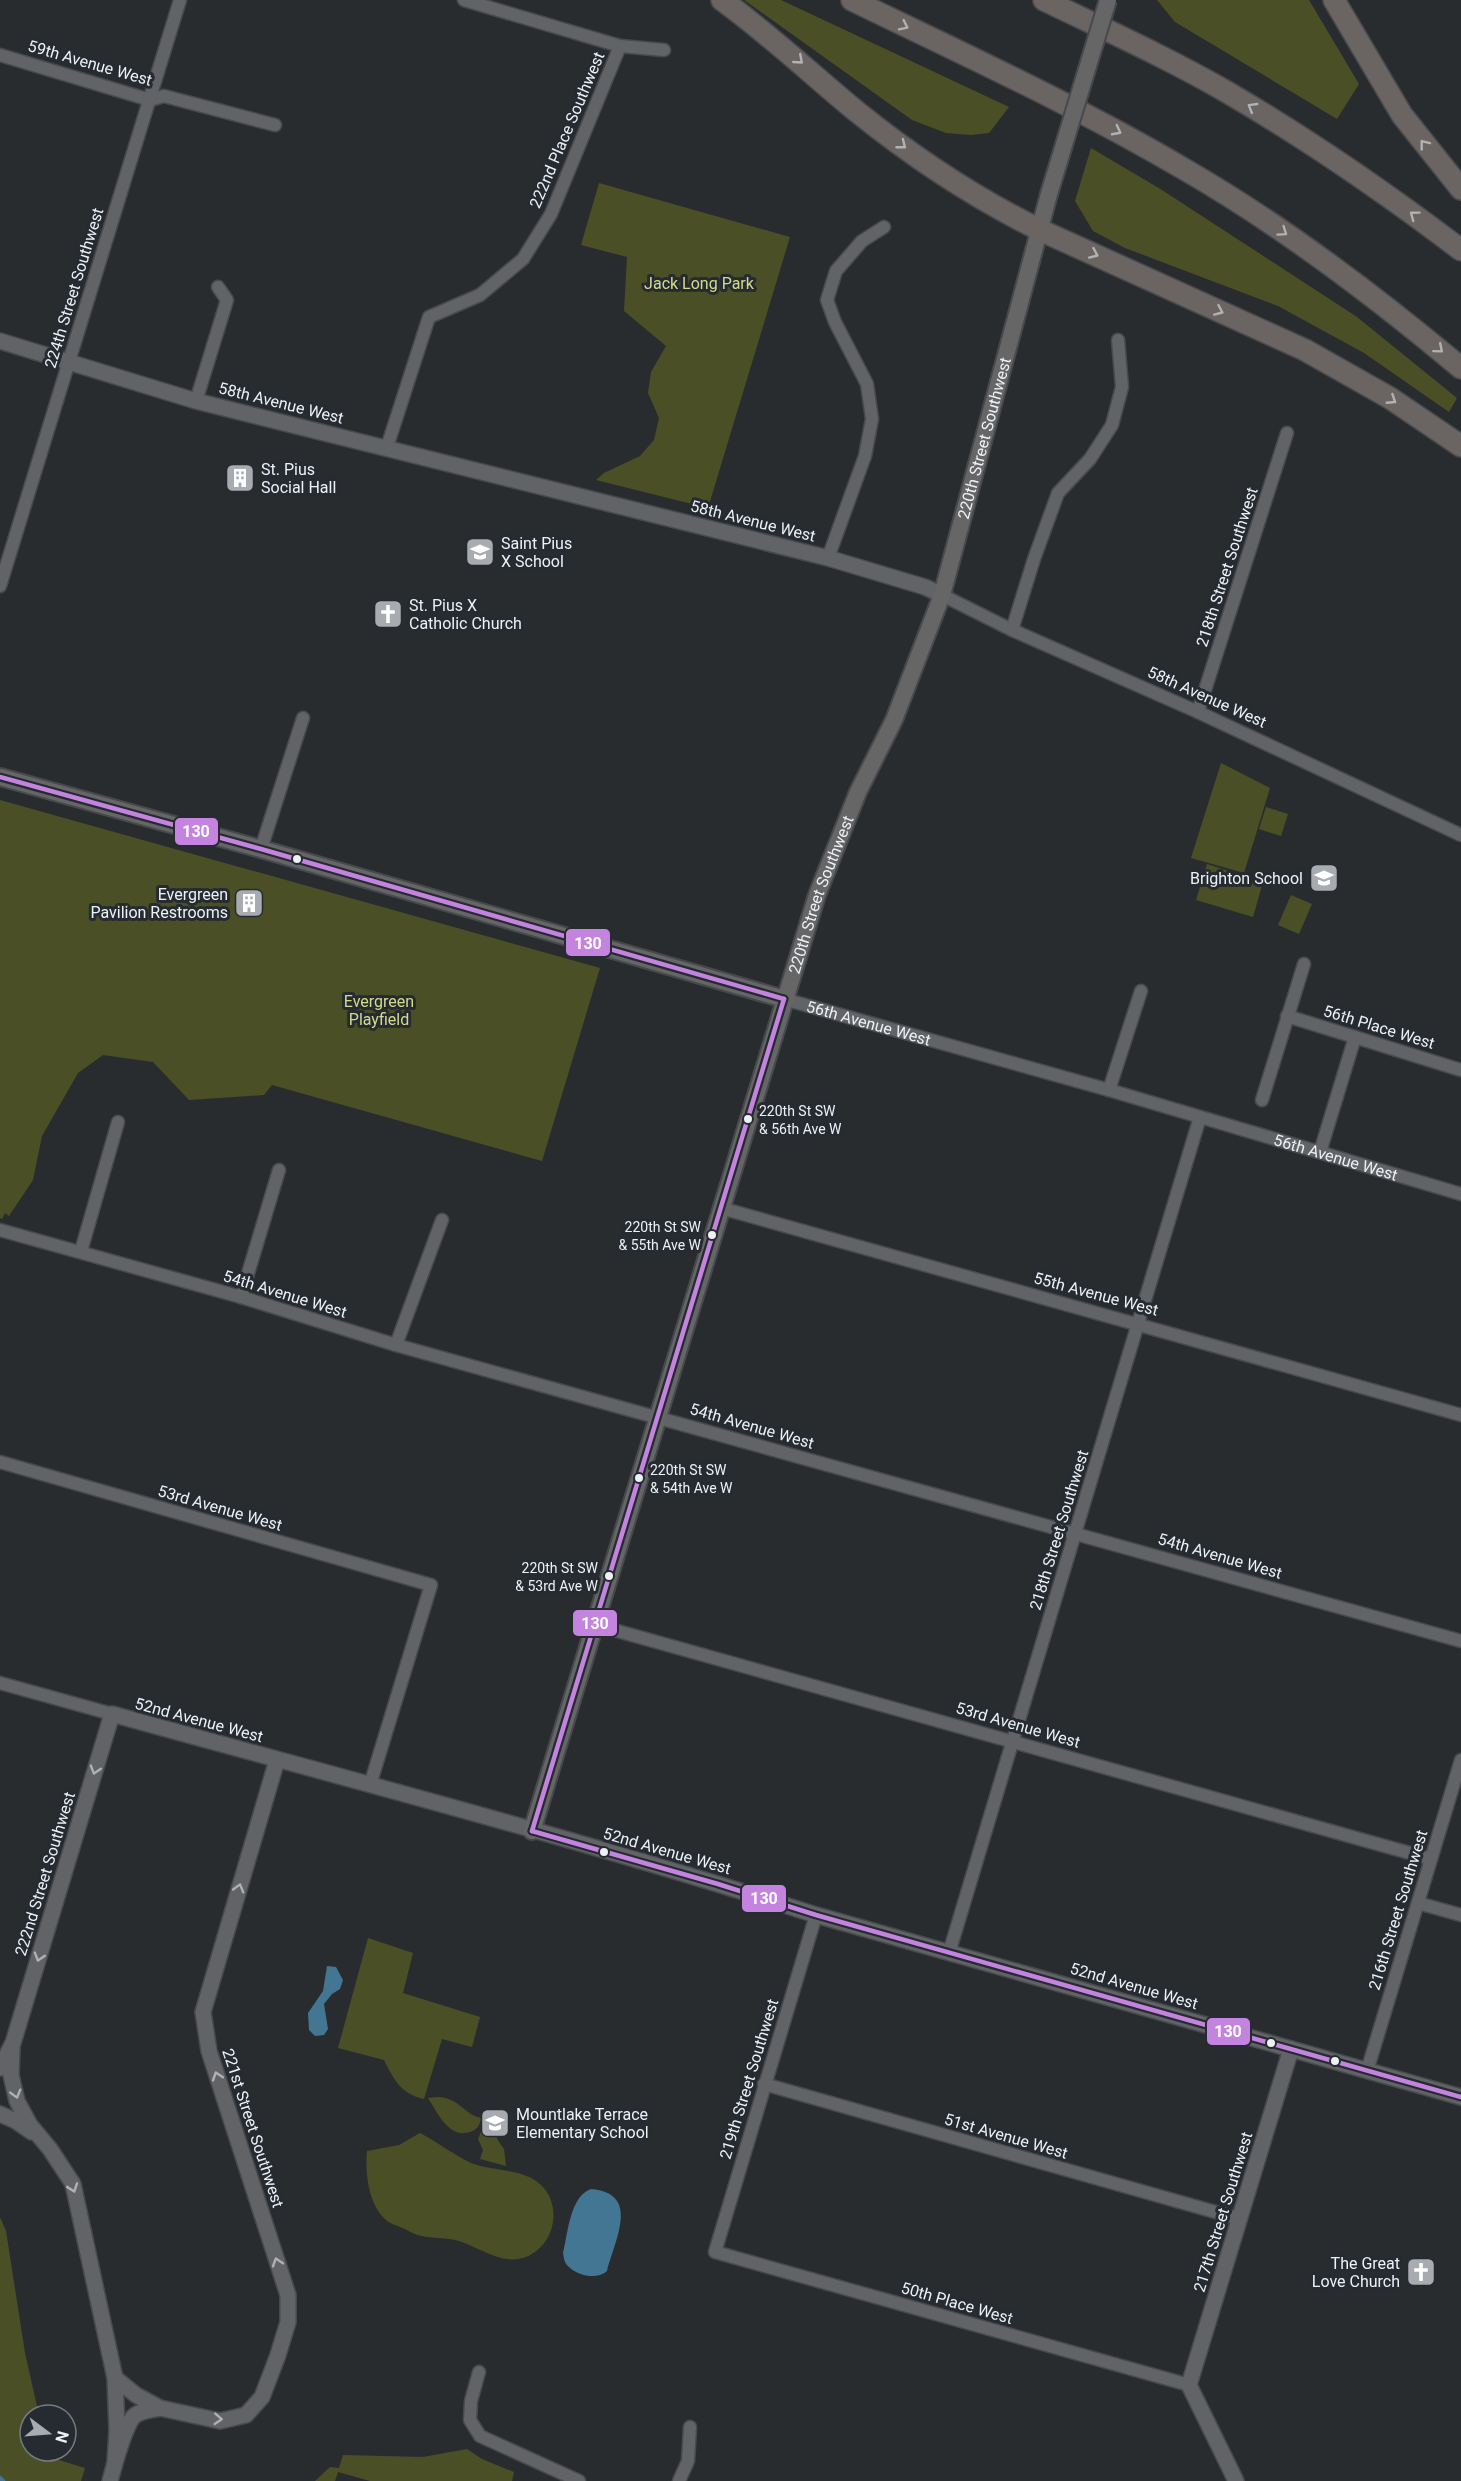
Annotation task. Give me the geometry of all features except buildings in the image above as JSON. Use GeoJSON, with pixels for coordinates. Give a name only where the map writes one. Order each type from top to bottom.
{"type":"FeatureCollection","features":[{"type":"Feature","properties":{"kind":"highway"},"geometry":{"type":"LineString","coordinates":[[722,0],[915,156],[1014,218],[1305,350],[1390,398],[1461,446]]}},
{"type":"Feature","properties":{"kind":"highway"},"geometry":{"type":"LineString","coordinates":[[852,0],[1071,108],[1186,170],[1276,226],[1365,290],[1461,368]]}},
{"type":"Feature","properties":{"kind":"highway"},"geometry":{"type":"LineString","coordinates":[[1044,0],[1153,52],[1323,150],[1461,250]]}},
{"type":"Feature","properties":{"kind":"highway"},"geometry":{"type":"LineString","coordinates":[[1334,0],[1402,115],[1461,189]]}},
{"type":"Feature","properties":{"kind":"main road","name":"220th Street Southwest"},"geometry":{"type":"LineString","coordinates":[[532,1831],[817,895],[839,837],[894,720],[942,596],[1049,194],[1108,0]]}},
{"type":"Feature","properties":{"kind":"main road","name":"56th Avenue West"},"geometry":{"type":"LineString","coordinates":[[0,777],[261,849],[784,999]]}},
{"type":"Feature","properties":{"kind":"street","name":"224th Street Southwest"},"geometry":{"type":"LineString","coordinates":[[0,586],[180,0]]}},
{"type":"Feature","properties":{"kind":"street"},"geometry":{"type":"LineString","coordinates":[[464,0],[620,46],[664,50]]}},
{"type":"Feature","properties":{"kind":"street","name":"222nd Place Southwest"},"geometry":{"type":"LineString","coordinates":[[387,447],[429,317],[480,295],[523,259],[551,214],[620,46]]}},
{"type":"Feature","properties":{"kind":"street","name":"59th Avenue West"},"geometry":{"type":"LineString","coordinates":[[0,55],[150,100],[164,96],[275,125]]}},
{"type":"Feature","properties":{"kind":"street"},"geometry":{"type":"LineString","coordinates":[[828,558],[865,456],[872,420],[867,384],[835,322],[827,300],[836,271],[862,241],[884,227]]}},
{"type":"Feature","properties":{"kind":"street"},"geometry":{"type":"LineString","coordinates":[[196,401],[227,300],[219,287]]}},
{"type":"Feature","properties":{"kind":"street"},"geometry":{"type":"LineString","coordinates":[[1012,630],[1034,559],[1058,494],[1090,459],[1112,425],[1122,387],[1119,340]]}},
{"type":"Feature","properties":{"kind":"street","name":"58th Avenue West"},"geometry":{"type":"LineString","coordinates":[[0,341],[196,401],[828,558],[925,587],[1012,630],[1198,712],[1461,835]]}},
{"type":"Feature","properties":{"kind":"street","name":"218th Street Southwest"},"geometry":{"type":"LineString","coordinates":[[1198,712],[1287,433]]}},
{"type":"Feature","properties":{"kind":"street"},"geometry":{"type":"LineString","coordinates":[[261,849],[303,718]]}},
{"type":"Feature","properties":{"kind":"street"},"geometry":{"type":"LineString","coordinates":[[1262,1100],[1304,963]]}},
{"type":"Feature","properties":{"kind":"street"},"geometry":{"type":"LineString","coordinates":[[1109,1089],[1141,991]]}},
{"type":"Feature","properties":{"kind":"street","name":"56th Avenue West"},"geometry":{"type":"LineString","coordinates":[[784,999],[1109,1089],[1461,1194]]}},
{"type":"Feature","properties":{"kind":"street","name":"56th Place West"},"geometry":{"type":"LineString","coordinates":[[1287,1016],[1461,1070]]}},
{"type":"Feature","properties":{"kind":"street"},"geometry":{"type":"LineString","coordinates":[[1320,1152],[1355,1037]]}},
{"type":"Feature","properties":{"kind":"street","name":"218th Street Southwest"},"geometry":{"type":"LineString","coordinates":[[949,1953],[1200,1117]]}},
{"type":"Feature","properties":{"kind":"street"},"geometry":{"type":"LineString","coordinates":[[81,1251],[118,1122]]}},
{"type":"Feature","properties":{"kind":"street"},"geometry":{"type":"LineString","coordinates":[[241,1297],[279,1170]]}},
{"type":"Feature","properties":{"kind":"street","name":"55th Avenue West"},"geometry":{"type":"LineString","coordinates":[[721,1208],[1139,1323],[1461,1415]]}},
{"type":"Feature","properties":{"kind":"street"},"geometry":{"type":"LineString","coordinates":[[396,1345],[442,1220]]}},
{"type":"Feature","properties":{"kind":"street","name":"54th Avenue West"},"geometry":{"type":"LineString","coordinates":[[0,1230],[241,1297],[396,1345],[1076,1532],[1461,1641]]}},
{"type":"Feature","properties":{"kind":"street","name":"53rd Avenue West"},"geometry":{"type":"LineString","coordinates":[[0,1462],[431,1585],[370,1785]]}},
{"type":"Feature","properties":{"kind":"street","name":"53rd Avenue West"},"geometry":{"type":"LineString","coordinates":[[596,1625],[1431,1859]]}},
{"type":"Feature","properties":{"kind":"street","name":"52nd Avenue West"},"geometry":{"type":"LineString","coordinates":[[0,1683],[370,1785],[718,1884],[816,1915],[1461,2097]]}},
{"type":"Feature","properties":{"kind":"street","name":"222nd Street Southwest"},"geometry":{"type":"LineString","coordinates":[[0,2068],[13,2043],[112,1714]]}},
{"type":"Feature","properties":{"kind":"street","name":"221st Street Southwest"},"geometry":{"type":"LineString","coordinates":[[115,2378],[136,2395],[160,2408],[220,2421],[246,2415],[262,2397],[288,2322],[288,2295],[209,2051],[203,2012],[277,1760]]}},
{"type":"Feature","properties":{"kind":"street","name":"216th Street Southwest"},"geometry":{"type":"LineString","coordinates":[[1367,2071],[1461,1760]]}},
{"type":"Feature","properties":{"kind":"street"},"geometry":{"type":"LineString","coordinates":[[1418,1903],[1461,1915]]}},
{"type":"Feature","properties":{"kind":"street","name":"219th Street Southwest"},"geometry":{"type":"LineString","coordinates":[[715,2252],[816,1915]]}},
{"type":"Feature","properties":{"kind":"street","name":"222nd Street Southwest"},"geometry":{"type":"LineString","coordinates":[[13,2043],[11,2075],[17,2101],[73,2184],[115,2378],[117,2430],[115,2461]]}},
{"type":"Feature","properties":{"kind":"street","name":"217th Street Southwest"},"geometry":{"type":"LineString","coordinates":[[1189,2385],[1291,2049]]}},
{"type":"Feature","properties":{"kind":"street","name":"51st Avenue West"},"geometry":{"type":"LineString","coordinates":[[764,2084],[1240,2219]]}},
{"type":"Feature","properties":{"kind":"street","name":"222nd Street Southwest"},"geometry":{"type":"LineString","coordinates":[[0,2114],[16,2121],[42,2139]]}},
{"type":"Feature","properties":{"kind":"street","name":"50th Place West"},"geometry":{"type":"LineString","coordinates":[[715,2252],[1189,2385]]}},
{"type":"Feature","properties":{"kind":"street"},"geometry":{"type":"LineString","coordinates":[[478,2372],[471,2401],[470,2420],[480,2436],[579,2481]]}},
{"type":"Feature","properties":{"kind":"street"},"geometry":{"type":"LineString","coordinates":[[1189,2385],[1236,2481]]}},
{"type":"Feature","properties":{"kind":"street"},"geometry":{"type":"LineString","coordinates":[[110,2481],[115,2461],[134,2417],[142,2412],[160,2408]]}},
{"type":"Feature","properties":{"kind":"street"},"geometry":{"type":"LineString","coordinates":[[679,2481],[688,2461],[690,2427]]}},
{"type":"Feature","properties":{"kind":"green space"},"geometry":{"type":"Polygon","coordinates":[[[744,0],[781,0],[1009,107],[989,133],[971,135],[946,133],[912,120],[744,0]]]}},
{"type":"Feature","properties":{"kind":"green space"},"geometry":{"type":"Polygon","coordinates":[[[1157,0],[1309,0],[1359,84],[1337,119],[1175,22],[1157,0]]]}},
{"type":"Feature","properties":{"kind":"green space"},"geometry":{"type":"Polygon","coordinates":[[[1091,148],[1162,190],[1357,317],[1457,398],[1449,412],[1364,353],[1278,306],[1125,248],[1093,231],[1075,201],[1091,148]]]}},
{"type":"Feature","properties":{"kind":"green space","name":"Jack Long Park"},"geometry":{"type":"Polygon","coordinates":[[[599,183],[790,237],[708,508],[596,480],[604,473],[640,456],[654,440],[659,418],[648,393],[651,372],[666,346],[624,311],[627,257],[581,245],[599,183]]]}},
{"type":"Feature","properties":{"kind":"green space"},"geometry":{"type":"Polygon","coordinates":[[[1221,763],[1270,788],[1244,873],[1191,858],[1221,763]]]}},
{"type":"Feature","properties":{"kind":"green space","name":"Evergreen Playfield"},"geometry":{"type":"Polygon","coordinates":[[[0,800],[600,968],[542,1161],[272,1085],[264,1095],[189,1100],[153,1062],[103,1055],[78,1073],[42,1136],[33,1180],[9,1216],[5,1213],[2,1219],[0,1218],[0,800]]]}},
{"type":"Feature","properties":{"kind":"green space"},"geometry":{"type":"Polygon","coordinates":[[[1266,807],[1288,814],[1281,836],[1259,829],[1266,807]]]}},
{"type":"Feature","properties":{"kind":"green space"},"geometry":{"type":"Polygon","coordinates":[[[1207,864],[1263,882],[1253,917],[1196,900],[1207,864]]]}},
{"type":"Feature","properties":{"kind":"green space"},"geometry":{"type":"Polygon","coordinates":[[[1291,895],[1312,904],[1299,934],[1278,925],[1291,895]]]}},
{"type":"Feature","properties":{"kind":"green space"},"geometry":{"type":"Polygon","coordinates":[[[368,1938],[413,1953],[403,1993],[480,2017],[472,2047],[442,2039],[424,2099],[404,2090],[391,2074],[384,2060],[338,2048],[368,1938]]]}},
{"type":"Feature","properties":{"kind":"green space"},"geometry":{"type":"Polygon","coordinates":[[[438,2097],[451,2100],[481,2118],[478,2127],[463,2133],[450,2128],[444,2123],[428,2098],[438,2097]]]}},
{"type":"Feature","properties":{"kind":"green space"},"geometry":{"type":"Polygon","coordinates":[[[494,2118],[497,2123],[497,2139],[504,2149],[506,2166],[480,2159],[483,2150],[478,2139],[486,2120],[494,2118]]]}},
{"type":"Feature","properties":{"kind":"green space"},"geometry":{"type":"Polygon","coordinates":[[[420,2133],[471,2163],[522,2174],[536,2181],[551,2200],[553,2212],[553,2223],[543,2245],[534,2253],[523,2258],[507,2259],[457,2240],[418,2235],[387,2221],[379,2212],[371,2196],[367,2178],[367,2151],[399,2145],[420,2133]]]}},
{"type":"Feature","properties":{"kind":"green space"},"geometry":{"type":"Polygon","coordinates":[[[0,2217],[6,2231],[25,2353],[36,2403],[18,2403],[18,2463],[69,2463],[85,2468],[81,2481],[0,2481],[0,2217]]]}},
{"type":"Feature","properties":{"kind":"green space"},"geometry":{"type":"Polygon","coordinates":[[[467,2449],[482,2459],[514,2472],[512,2481],[370,2481],[338,2472],[335,2481],[315,2481],[330,2467],[339,2468],[343,2455],[423,2457],[467,2449]]]}},
{"type":"Feature","properties":{"kind":"water"},"geometry":{"type":"Polygon","coordinates":[[[327,1966],[336,1967],[343,1980],[340,1989],[332,1994],[324,2004],[328,2029],[324,2035],[315,2036],[309,2030],[308,2013],[323,1991],[327,1966]]]}},
{"type":"Feature","properties":{"kind":"water"},"geometry":{"type":"Polygon","coordinates":[[[591,2189],[606,2192],[616,2199],[621,2220],[607,2271],[593,2276],[583,2275],[573,2270],[566,2264],[563,2253],[574,2207],[578,2199],[591,2189]]]}},
{"type":"Feature","properties":{"kind":"waterway"},"geometry":{"type":"LineString","coordinates":[[0,2478],[3,2481]]}},
{"type":"Feature","properties":{"kind":"transit line","name":"130"},"geometry":{"type":"LineString","coordinates":[[0,777],[261,849],[784,999]]}},
{"type":"Feature","properties":{"kind":"transit line","name":"130"},"geometry":{"type":"LineString","coordinates":[[532,1831],[784,999]]}},
{"type":"Feature","properties":{"kind":"transit line","name":"130"},"geometry":{"type":"LineString","coordinates":[[532,1831],[718,1884],[816,1915],[1461,2097]]}},
{"type":"Feature","properties":{"kind":"place","name":"St. Pius Social Hall"},"geometry":{"type":"Point","coordinates":[240,478]}},
{"type":"Feature","properties":{"kind":"place","name":"Saint Pius X School"},"geometry":{"type":"Point","coordinates":[480,552]}},
{"type":"Feature","properties":{"kind":"place","name":"St. Pius X Catholic Church"},"geometry":{"type":"Point","coordinates":[388,614]}},
{"type":"Feature","properties":{"kind":"place","name":"Brighton School"},"geometry":{"type":"Point","coordinates":[1324,878]}},
{"type":"Feature","properties":{"kind":"place","name":"Evergreen Pavilion Restrooms"},"geometry":{"type":"Point","coordinates":[249,903]}},
{"type":"Feature","properties":{"kind":"place","name":"220th St SW & 56th Ave W"},"geometry":{"type":"Point","coordinates":[748,1119]}},
{"type":"Feature","properties":{"kind":"place","name":"220th St SW & 55th Ave W"},"geometry":{"type":"Point","coordinates":[712,1235]}},
{"type":"Feature","properties":{"kind":"place","name":"220th St SW & 54th Ave W"},"geometry":{"type":"Point","coordinates":[639,1478]}},
{"type":"Feature","properties":{"kind":"place","name":"220th St SW & 53rd Ave W"},"geometry":{"type":"Point","coordinates":[609,1576]}},
{"type":"Feature","properties":{"kind":"place","name":"Mountlake Terrace Elementary School"},"geometry":{"type":"Point","coordinates":[495,2123]}},
{"type":"Feature","properties":{"kind":"place","name":"The Great Love Church"},"geometry":{"type":"Point","coordinates":[1421,2272]}}]}
